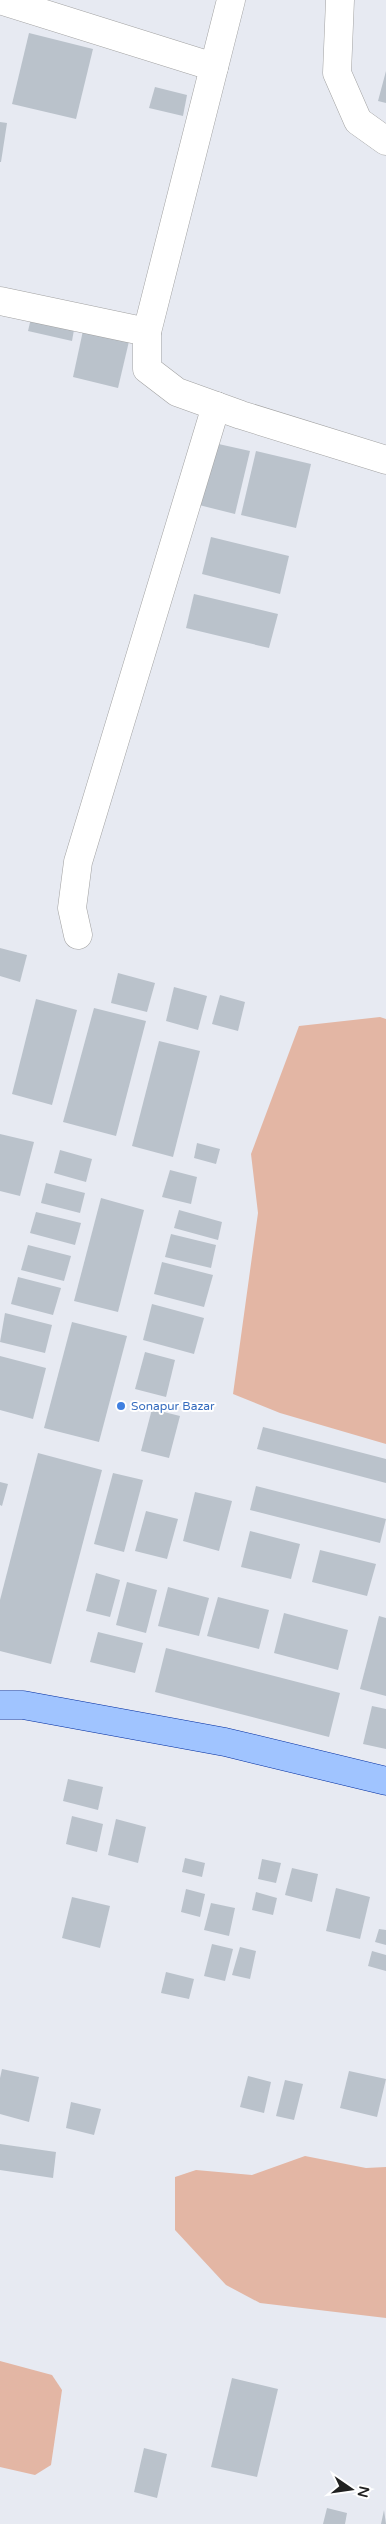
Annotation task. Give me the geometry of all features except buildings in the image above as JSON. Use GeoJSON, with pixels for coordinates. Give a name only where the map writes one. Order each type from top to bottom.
{"type":"FeatureCollection","features":[{"type":"Feature","properties":{"kind":"main road"},"geometry":{"type":"LineString","coordinates":[[0,1706],[23,1705],[225,1742],[386,1781]]}},
{"type":"Feature","properties":{"kind":"street"},"geometry":{"type":"LineString","coordinates":[[0,0],[214,67]]}},
{"type":"Feature","properties":{"kind":"street"},"geometry":{"type":"LineString","coordinates":[[230,0],[147,332],[147,369],[177,392],[386,460]]}},
{"type":"Feature","properties":{"kind":"street"},"geometry":{"type":"LineString","coordinates":[[340,0],[337,73],[358,121],[386,141]]}},
{"type":"Feature","properties":{"kind":"street"},"geometry":{"type":"LineString","coordinates":[[0,301],[147,332]]}},
{"type":"Feature","properties":{"kind":"street"},"geometry":{"type":"LineString","coordinates":[[78,936],[72,908],[78,862],[216,406]]}},
{"type":"Feature","properties":{"kind":"shaded area"},"geometry":{"type":"Polygon","coordinates":[[[380,1017],[386,1019],[386,1444],[280,1413],[233,1394],[258,1213],[251,1154],[299,1026],[380,1017]]]}},
{"type":"Feature","properties":{"kind":"shaded area"},"geometry":{"type":"Polygon","coordinates":[[[305,2156],[366,2168],[386,2167],[386,2318],[260,2303],[226,2285],[175,2230],[175,2177],[196,2170],[252,2175],[305,2156]]]}},
{"type":"Feature","properties":{"kind":"shaded area"},"geometry":{"type":"Polygon","coordinates":[[[0,2361],[52,2375],[62,2390],[51,2465],[35,2475],[0,2467],[0,2361]]]}},
{"type":"Feature","properties":{"kind":"place","name":"Sonapur Bazar"},"geometry":{"type":"Point","coordinates":[121,1406]}}]}
